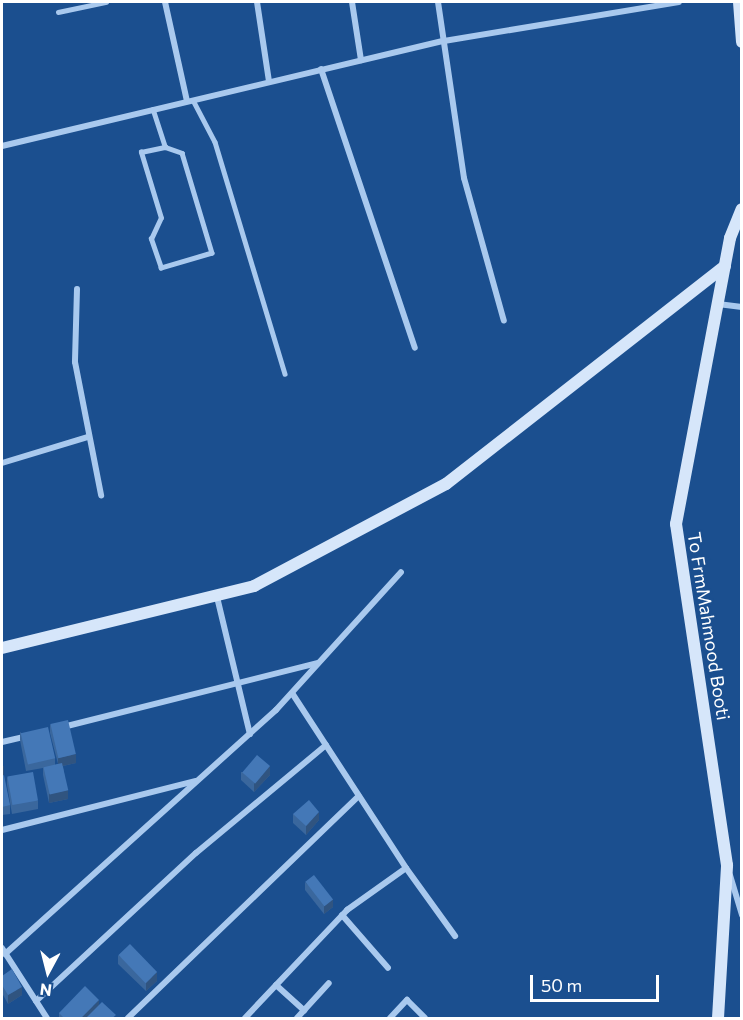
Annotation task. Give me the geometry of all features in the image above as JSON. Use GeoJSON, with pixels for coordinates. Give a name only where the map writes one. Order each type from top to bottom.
{"type":"FeatureCollection","features":[{"type":"Feature","properties":{"kind":"street"},"geometry":{"type":"LineString","coordinates":[[165,2],[190,100]]}},
{"type":"Feature","properties":{"kind":"street"},"geometry":{"type":"LineString","coordinates":[[257,2],[269,81]]}},
{"type":"Feature","properties":{"kind":"street"},"geometry":{"type":"LineString","coordinates":[[352,2],[361,60]]}},
{"type":"Feature","properties":{"kind":"street"},"geometry":{"type":"LineString","coordinates":[[438,2],[464,178],[504,321]]}},
{"type":"Feature","properties":{"kind":"street"},"geometry":{"type":"LineString","coordinates":[[2,146],[444,41],[679,2]]}},
{"type":"Feature","properties":{"kind":"street"},"geometry":{"type":"LineString","coordinates":[[739,2],[741,42]]}},
{"type":"Feature","properties":{"kind":"street"},"geometry":{"type":"LineString","coordinates":[[321,69],[415,348]]}},
{"type":"Feature","properties":{"kind":"street","name":"To FrmMahmood Booti"},"geometry":{"type":"LineString","coordinates":[[718,1018],[727,865],[676,524],[730,238],[740,217]]}},
{"type":"Feature","properties":{"kind":"street"},"geometry":{"type":"LineString","coordinates":[[2,648],[217,597],[254,586],[446,484],[725,266]]}},
{"type":"Feature","properties":{"kind":"street"},"geometry":{"type":"LineString","coordinates":[[77,289],[75,362],[101,495]]}},
{"type":"Feature","properties":{"kind":"street"},"geometry":{"type":"LineString","coordinates":[[718,304],[741,307]]}},
{"type":"Feature","properties":{"kind":"street"},"geometry":{"type":"LineString","coordinates":[[2,463],[88,437]]}},
{"type":"Feature","properties":{"kind":"street"},"geometry":{"type":"LineString","coordinates":[[47,1018],[3,951],[249,734],[292,693],[401,572]]}},
{"type":"Feature","properties":{"kind":"street"},"geometry":{"type":"LineString","coordinates":[[217,597],[249,734]]}},
{"type":"Feature","properties":{"kind":"street"},"geometry":{"type":"LineString","coordinates":[[58,728],[318,663]]}},
{"type":"Feature","properties":{"kind":"street"},"geometry":{"type":"LineString","coordinates":[[292,693],[406,868],[455,936]]}},
{"type":"Feature","properties":{"kind":"street"},"geometry":{"type":"LineString","coordinates":[[2,742],[35,734]]}},
{"type":"Feature","properties":{"kind":"street"},"geometry":{"type":"LineString","coordinates":[[36,1001],[196,853],[326,744]]}},
{"type":"Feature","properties":{"kind":"street"},"geometry":{"type":"LineString","coordinates":[[2,830],[198,781]]}},
{"type":"Feature","properties":{"kind":"street"},"geometry":{"type":"LineString","coordinates":[[128,1018],[359,796]]}},
{"type":"Feature","properties":{"kind":"street"},"geometry":{"type":"LineString","coordinates":[[727,865],[741,915]]}},
{"type":"Feature","properties":{"kind":"street"},"geometry":{"type":"LineString","coordinates":[[245,1018],[342,915],[406,868]]}},
{"type":"Feature","properties":{"kind":"street"},"geometry":{"type":"LineString","coordinates":[[342,915],[388,968]]}},
{"type":"Feature","properties":{"kind":"street"},"geometry":{"type":"LineString","coordinates":[[297,1018],[329,983]]}},
{"type":"Feature","properties":{"kind":"street"},"geometry":{"type":"LineString","coordinates":[[276,985],[304,1010]]}},
{"type":"Feature","properties":{"kind":"street"},"geometry":{"type":"LineString","coordinates":[[390,1018],[407,1000],[425,1018]]}},
{"type":"Feature","properties":{"kind":"lane"},"geometry":{"type":"LineString","coordinates":[[58,12],[106,2]]}},
{"type":"Feature","properties":{"kind":"lane"},"geometry":{"type":"LineString","coordinates":[[190,100],[215,142],[285,374]]}},
{"type":"Feature","properties":{"kind":"lane"},"geometry":{"type":"LineString","coordinates":[[153,109],[165,147]]}},
{"type":"Feature","properties":{"kind":"lane"},"geometry":{"type":"LineString","coordinates":[[165,147],[182,153],[212,253],[161,268],[152,239],[161,218],[141,153],[165,147]]}},
{"type":"Feature","properties":{"kind":"building"},"geometry":{"type":"Polygon","coordinates":[[[68,720],[76,754],[58,758],[50,724],[68,720]]]}},
{"type":"Feature","properties":{"kind":"building"},"geometry":{"type":"Polygon","coordinates":[[[48,727],[55,758],[28,764],[21,733],[48,727]]]}},
{"type":"Feature","properties":{"kind":"building"},"geometry":{"type":"Polygon","coordinates":[[[257,755],[270,766],[255,784],[242,773],[257,755]]]}},
{"type":"Feature","properties":{"kind":"building"},"geometry":{"type":"Polygon","coordinates":[[[62,763],[68,790],[50,795],[43,767],[62,763]]]}},
{"type":"Feature","properties":{"kind":"building"},"geometry":{"type":"Polygon","coordinates":[[[33,772],[38,801],[12,805],[7,777],[33,772]]]}},
{"type":"Feature","properties":{"kind":"building"},"geometry":{"type":"Polygon","coordinates":[[[4,775],[10,805],[2,807],[2,776],[4,775]]]}},
{"type":"Feature","properties":{"kind":"building"},"geometry":{"type":"Polygon","coordinates":[[[309,800],[319,812],[306,826],[293,814],[309,800]]]}},
{"type":"Feature","properties":{"kind":"building"},"geometry":{"type":"Polygon","coordinates":[[[314,875],[333,899],[324,906],[305,882],[314,875]]]}},
{"type":"Feature","properties":{"kind":"building"},"geometry":{"type":"Polygon","coordinates":[[[130,944],[157,972],[146,983],[118,955],[130,944]]]}},
{"type":"Feature","properties":{"kind":"building"},"geometry":{"type":"Polygon","coordinates":[[[12,969],[22,987],[8,995],[2,985],[2,976],[12,969]]]}},
{"type":"Feature","properties":{"kind":"building"},"geometry":{"type":"Polygon","coordinates":[[[85,986],[99,1000],[81,1018],[64,1018],[59,1013],[85,986]]]}},
{"type":"Feature","properties":{"kind":"building"},"geometry":{"type":"Polygon","coordinates":[[[102,1002],[116,1015],[112,1018],[86,1018],[102,1002]]]}}]}
